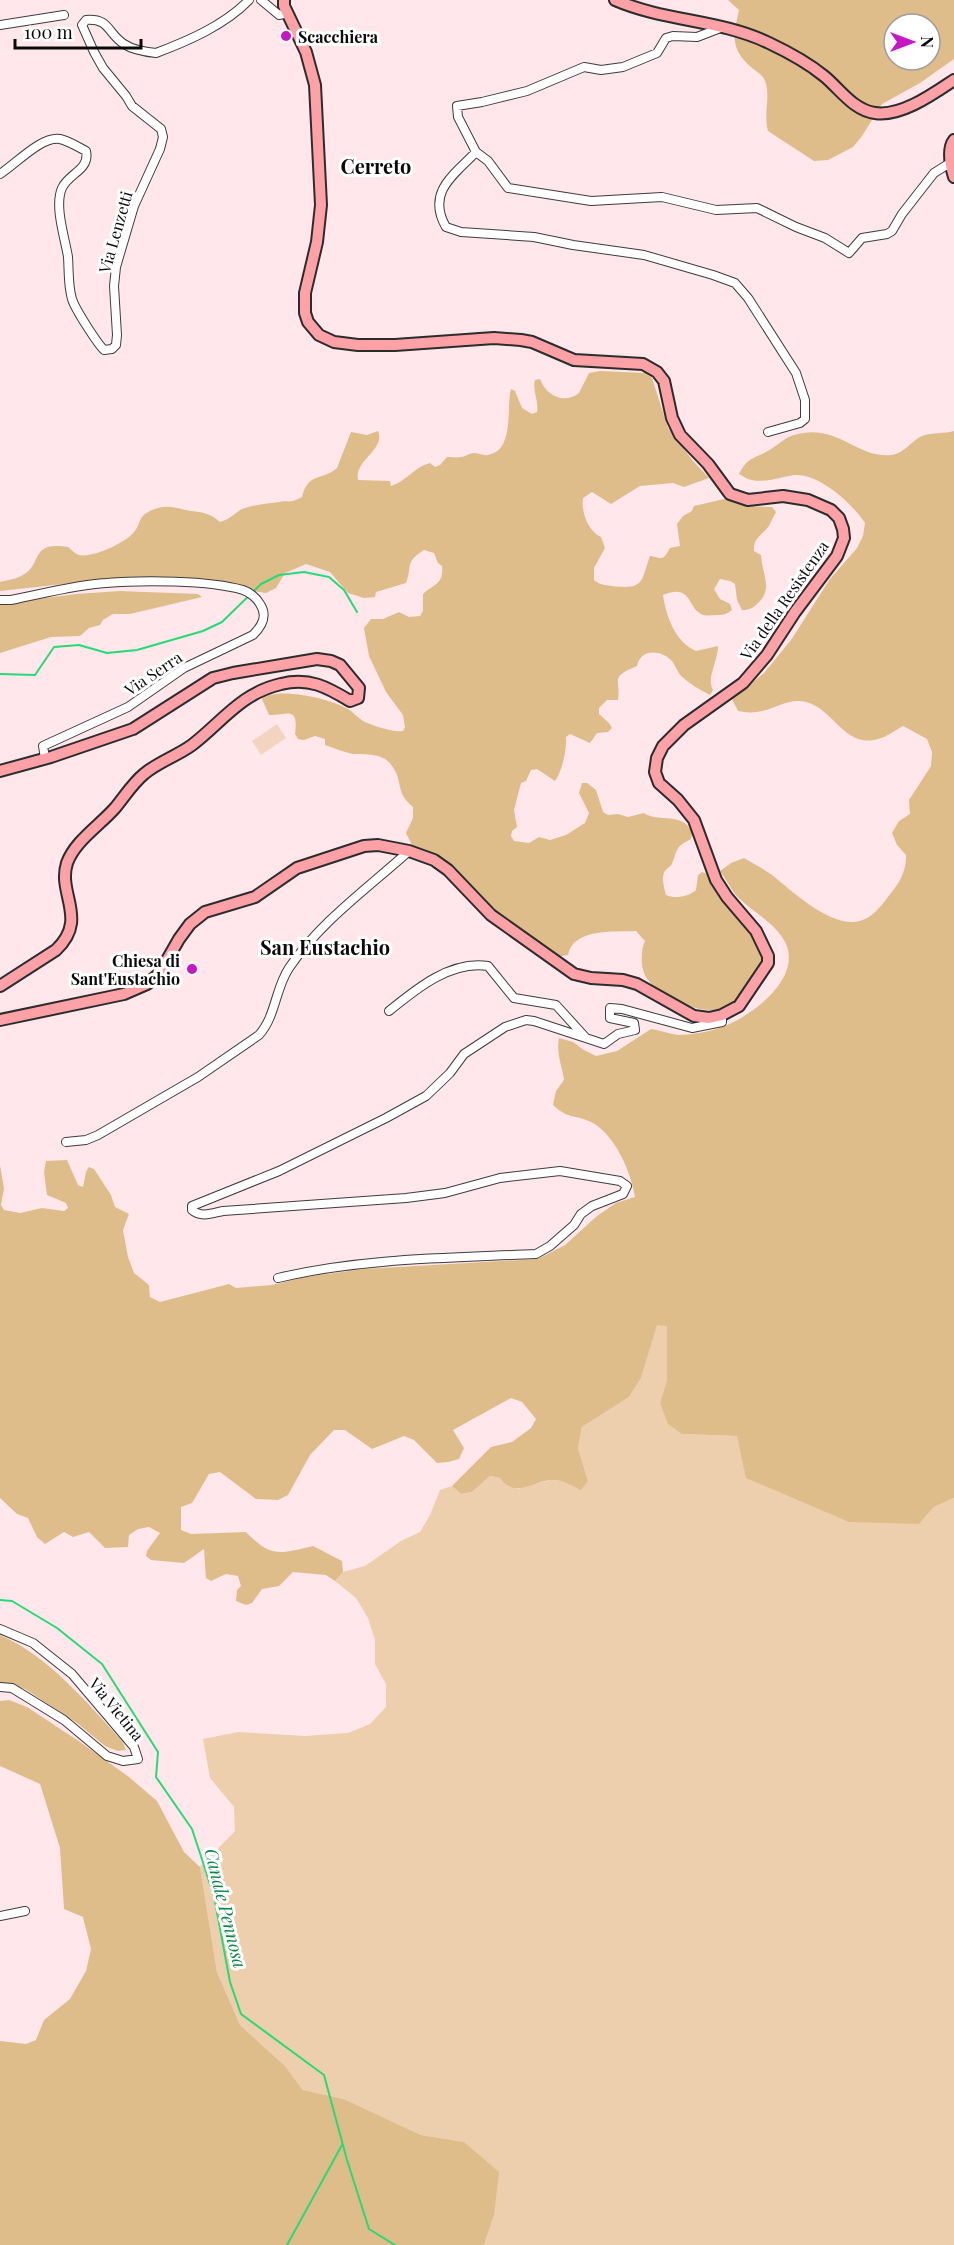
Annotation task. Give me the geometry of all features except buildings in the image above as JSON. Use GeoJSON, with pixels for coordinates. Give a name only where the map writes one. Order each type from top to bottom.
{"type":"FeatureCollection","features":[{"type":"Feature","properties":{"kind":"street","name":"Via Lenzetti"},"geometry":{"type":"LineString","coordinates":[[0,174],[14,166],[42,143],[52,139],[68,142],[86,151],[87,158],[83,168],[71,177],[62,189],[59,199],[61,221],[72,299],[98,344],[105,350],[112,349],[116,345],[117,335],[114,286],[116,267],[134,206],[160,149],[163,137],[161,129],[132,106],[121,88],[103,68],[82,25],[86,20],[98,19],[105,23],[124,45],[156,53],[197,35],[240,10],[249,0]]}},
{"type":"Feature","properties":{"kind":"street"},"geometry":{"type":"LineString","coordinates":[[261,0],[279,15],[288,13]]}},
{"type":"Feature","properties":{"kind":"street","name":"Via della Resistenza"},"geometry":{"type":"LineString","coordinates":[[284,0],[306,52],[315,85],[321,205],[317,242],[304,293],[304,313],[319,335],[334,342],[358,345],[395,345],[494,338],[520,340],[532,342],[574,360],[643,364],[657,372],[664,381],[672,418],[680,435],[708,464],[730,494],[748,500],[783,496],[808,500],[831,510],[839,518],[844,538],[837,556],[795,612],[767,655],[744,683],[684,725],[663,746],[657,758],[655,772],[659,783],[689,812],[701,836],[709,865],[716,879],[727,897],[756,931],[768,956],[768,963],[739,1006],[722,1015]]}},
{"type":"Feature","properties":{"kind":"street"},"geometry":{"type":"LineString","coordinates":[[615,0],[654,14],[737,29],[811,66],[856,106],[874,113],[907,107],[924,100],[954,80]]}},
{"type":"Feature","properties":{"kind":"street"},"geometry":{"type":"LineString","coordinates":[[0,25],[64,15]]}},
{"type":"Feature","properties":{"kind":"street"},"geometry":{"type":"LineString","coordinates":[[724,27],[697,37],[666,38],[657,53],[623,67],[601,70],[584,67],[527,91],[457,106],[458,117],[477,152],[488,161],[508,188],[591,201],[663,197],[716,210],[757,208],[825,238],[849,253],[862,238],[892,231],[902,214],[934,173],[950,162]]}},
{"type":"Feature","properties":{"kind":"street"},"geometry":{"type":"LineString","coordinates":[[954,140],[950,145],[950,162],[954,177]]}},
{"type":"Feature","properties":{"kind":"street"},"geometry":{"type":"LineString","coordinates":[[477,152],[443,186],[439,198],[440,217],[446,227],[461,232],[534,237],[644,255],[735,283],[748,298],[796,373],[805,400],[805,419],[800,423],[768,432]]}},
{"type":"Feature","properties":{"kind":"street"},"geometry":{"type":"LineString","coordinates":[[0,179],[12,172],[14,166]]}},
{"type":"Feature","properties":{"kind":"street","name":"Via Serra"},"geometry":{"type":"LineString","coordinates":[[0,600],[104,583],[188,583],[245,591],[258,600],[264,609],[264,620],[253,635],[184,668],[128,707],[43,746],[45,758]]}},
{"type":"Feature","properties":{"kind":"street"},"geometry":{"type":"LineString","coordinates":[[0,771],[133,729],[213,678],[233,673],[317,659],[340,665],[359,688],[358,698],[350,701],[323,685],[309,681],[279,684],[244,699],[191,746],[145,773],[113,810],[74,849],[65,873],[71,928],[64,942],[56,950],[0,986]]}},
{"type":"Feature","properties":{"kind":"street"},"geometry":{"type":"LineString","coordinates":[[0,1020],[124,994],[147,984],[159,974],[190,924],[205,912],[255,897],[297,868],[314,861],[364,846],[378,845],[409,851],[434,860],[448,870],[491,915],[574,974],[637,984],[694,1016],[709,1018],[722,1015],[722,1022],[692,1028],[622,1009],[610,1008],[610,1018],[634,1023],[635,1030],[618,1034],[604,1044],[534,1021],[526,1020],[505,1027],[464,1054],[450,1073],[426,1096],[279,1171],[192,1206],[192,1210],[202,1215],[223,1211],[406,1198],[445,1193],[500,1178],[560,1171],[620,1181],[627,1186],[623,1194],[592,1206],[581,1214],[574,1225],[550,1246],[536,1254],[359,1263],[314,1269],[278,1278]]}},
{"type":"Feature","properties":{"kind":"street"},"geometry":{"type":"LineString","coordinates":[[66,1142],[98,1136],[198,1077],[259,1035],[266,1028],[273,1012],[287,971],[304,947],[409,851]]}},
{"type":"Feature","properties":{"kind":"street"},"geometry":{"type":"LineString","coordinates":[[389,1011],[419,987],[462,966],[477,964],[488,966],[514,998],[556,1005],[587,1039]]}},
{"type":"Feature","properties":{"kind":"street","name":"Via Vietina"},"geometry":{"type":"LineString","coordinates":[[0,1629],[33,1643],[72,1674],[134,1747],[138,1759],[123,1761],[106,1756],[64,1720],[12,1688],[0,1688]]}},
{"type":"Feature","properties":{"kind":"street"},"geometry":{"type":"LineString","coordinates":[[0,1916],[25,1911]]}},
{"type":"Feature","properties":{"kind":"shaded area"},"geometry":{"type":"Polygon","coordinates":[[[728,0],[954,0],[954,59],[942,67],[942,12],[882,12],[882,72],[936,72],[882,104],[853,147],[828,160],[814,161],[768,131],[767,87],[761,75],[740,55],[735,42],[739,10],[728,0]]]}},
{"type":"Feature","properties":{"kind":"shaded area"},"geometry":{"type":"Polygon","coordinates":[[[600,371],[645,373],[652,378],[668,428],[709,478],[684,487],[673,483],[640,486],[611,504],[592,492],[583,498],[586,520],[592,530],[601,537],[605,548],[594,568],[594,580],[600,584],[612,586],[636,585],[643,578],[650,556],[662,558],[670,548],[680,546],[677,524],[683,516],[692,511],[694,506],[724,499],[745,506],[772,507],[776,512],[769,526],[756,540],[754,547],[754,551],[761,555],[766,586],[763,597],[755,606],[742,610],[737,600],[735,584],[720,579],[714,589],[720,599],[730,604],[732,610],[724,614],[703,615],[680,592],[663,595],[669,620],[682,641],[696,651],[718,646],[711,680],[713,690],[710,695],[681,676],[667,656],[651,652],[642,656],[637,666],[619,676],[618,700],[607,700],[599,708],[599,714],[612,728],[608,732],[597,733],[590,743],[570,734],[566,737],[564,760],[555,781],[537,769],[531,770],[526,781],[521,783],[514,810],[517,827],[512,831],[511,836],[514,841],[529,843],[539,837],[550,840],[566,835],[585,823],[589,813],[579,793],[582,783],[587,783],[596,790],[603,812],[608,815],[618,814],[628,817],[644,813],[677,820],[688,826],[692,833],[691,839],[680,846],[672,864],[663,876],[666,895],[677,897],[689,894],[696,890],[698,875],[702,872],[707,874],[722,899],[744,923],[763,957],[763,962],[739,998],[729,1006],[720,1009],[695,1008],[652,984],[642,967],[645,941],[636,931],[596,933],[586,936],[571,946],[568,955],[557,957],[488,907],[433,855],[412,845],[406,833],[413,818],[413,807],[403,796],[396,772],[384,758],[335,749],[325,745],[325,739],[315,736],[304,740],[298,739],[295,734],[296,725],[293,715],[269,715],[262,699],[269,695],[304,695],[340,705],[366,723],[389,730],[403,731],[405,727],[403,715],[386,692],[369,656],[364,628],[371,619],[383,619],[399,612],[409,617],[420,616],[423,611],[423,594],[440,581],[441,577],[442,566],[438,563],[434,553],[424,550],[411,561],[406,583],[376,592],[375,597],[364,598],[348,593],[330,572],[306,564],[285,573],[276,588],[266,593],[164,579],[110,579],[0,591],[0,582],[23,575],[33,565],[42,550],[47,547],[68,547],[79,555],[100,552],[130,536],[146,513],[161,507],[199,512],[210,515],[220,522],[245,508],[298,499],[302,497],[312,480],[337,468],[351,432],[367,435],[378,431],[378,444],[361,467],[358,480],[390,481],[391,486],[424,465],[430,463],[435,467],[440,465],[447,457],[463,457],[474,453],[488,455],[497,452],[506,437],[511,389],[515,391],[522,408],[532,414],[537,412],[535,380],[540,379],[546,390],[556,397],[567,398],[579,393],[589,373],[600,371]]]}},
{"type":"Feature","properties":{"kind":"shaded area"},"geometry":{"type":"Polygon","coordinates":[[[954,431],[954,1498],[934,1507],[919,1524],[849,1522],[746,1478],[737,1436],[682,1434],[668,1424],[660,1403],[667,1380],[667,1326],[657,1325],[641,1378],[629,1397],[582,1427],[578,1448],[588,1481],[581,1490],[558,1480],[513,1488],[500,1478],[490,1476],[472,1492],[461,1494],[452,1486],[491,1447],[512,1442],[531,1428],[536,1419],[522,1402],[511,1398],[453,1430],[464,1448],[459,1459],[437,1463],[414,1440],[404,1436],[372,1449],[345,1430],[334,1430],[310,1455],[288,1495],[278,1500],[256,1499],[220,1472],[209,1474],[192,1503],[181,1507],[181,1530],[191,1534],[246,1532],[262,1546],[276,1552],[313,1546],[342,1561],[343,1572],[335,1581],[326,1575],[293,1572],[279,1586],[262,1589],[252,1603],[246,1605],[236,1601],[237,1590],[241,1586],[238,1576],[226,1574],[211,1581],[206,1578],[204,1549],[184,1563],[151,1560],[146,1556],[160,1533],[149,1527],[138,1529],[129,1535],[128,1547],[105,1548],[89,1532],[73,1537],[64,1532],[45,1544],[37,1537],[28,1518],[17,1514],[0,1498],[0,1165],[4,1189],[1,1205],[4,1210],[20,1213],[42,1208],[64,1211],[68,1208],[66,1203],[47,1195],[44,1172],[46,1161],[67,1160],[78,1185],[83,1187],[89,1167],[94,1169],[111,1195],[115,1207],[129,1214],[123,1230],[128,1257],[134,1273],[149,1285],[150,1297],[160,1302],[229,1284],[236,1288],[272,1285],[305,1277],[364,1269],[538,1259],[565,1245],[597,1216],[616,1203],[635,1197],[626,1165],[607,1135],[591,1122],[568,1115],[553,1105],[556,1091],[564,1080],[559,1054],[559,1038],[573,1042],[596,1056],[617,1051],[651,1029],[678,1035],[704,1032],[745,1016],[770,995],[780,983],[787,969],[789,956],[785,942],[775,928],[735,894],[720,871],[744,858],[769,873],[809,905],[830,917],[851,922],[862,921],[882,905],[903,875],[906,855],[897,845],[892,833],[899,821],[910,814],[909,800],[931,766],[932,752],[927,739],[903,726],[881,738],[867,741],[848,734],[824,712],[806,702],[791,702],[759,712],[738,711],[732,699],[764,673],[791,640],[830,579],[857,548],[863,536],[865,523],[843,498],[814,479],[794,475],[757,481],[739,474],[749,461],[788,437],[809,432],[834,436],[867,451],[891,455],[900,452],[922,436],[954,431]]]}},
{"type":"Feature","properties":{"kind":"shaded area"},"geometry":{"type":"Polygon","coordinates":[[[120,591],[198,594],[202,597],[130,614],[113,614],[103,620],[100,625],[89,628],[80,636],[51,637],[0,653],[0,604],[120,591]]]}},
{"type":"Feature","properties":{"kind":"shaded area"},"geometry":{"type":"Polygon","coordinates":[[[277,724],[286,738],[261,755],[252,741],[277,724]]]}},
{"type":"Feature","properties":{"kind":"shaded area"},"geometry":{"type":"Polygon","coordinates":[[[656,1325],[667,1325],[667,1380],[660,1403],[682,1434],[737,1436],[919,1524],[934,1507],[954,1498],[954,2245],[484,2245],[494,2215],[464,2142],[421,2135],[344,2099],[303,2090],[285,2066],[240,2025],[217,1972],[200,1867],[235,1831],[234,1807],[210,1778],[203,1739],[238,1732],[305,1736],[348,1733],[370,1724],[386,1707],[386,1684],[375,1664],[375,1640],[368,1618],[356,1598],[335,1581],[343,1572],[365,1566],[401,1541],[420,1532],[440,1490],[452,1486],[461,1494],[472,1492],[490,1476],[500,1478],[518,1489],[550,1480],[588,1481],[578,1448],[582,1427],[629,1397],[641,1378],[656,1325]]]}},
{"type":"Feature","properties":{"kind":"shaded area"},"geometry":{"type":"Polygon","coordinates":[[[0,1635],[18,1644],[67,1682],[123,1742],[126,1750],[118,1751],[105,1746],[77,1723],[25,1689],[0,1683],[0,1635]]]}},
{"type":"Feature","properties":{"kind":"shaded area"},"geometry":{"type":"Polygon","coordinates":[[[9,1700],[27,1707],[80,1742],[129,1777],[157,1801],[184,1852],[200,1867],[217,1972],[240,2025],[285,2066],[303,2090],[344,2099],[421,2135],[464,2142],[499,2172],[494,2215],[484,2245],[0,2245],[0,2041],[26,2044],[36,2040],[44,2020],[70,1999],[86,1971],[91,1949],[83,1917],[64,1909],[60,1848],[40,1784],[0,1766],[0,1701],[9,1700]]]}},
{"type":"Feature","properties":{"kind":"waterway"},"geometry":{"type":"LineString","coordinates":[[0,674],[35,675],[54,647],[79,645],[107,653],[137,650],[203,631],[222,622],[261,584],[279,575],[304,572],[329,577],[344,590],[357,612]]}},
{"type":"Feature","properties":{"kind":"waterway","name":"Canale Pennosa"},"geometry":{"type":"LineString","coordinates":[[0,1600],[12,1601],[57,1628],[102,1664],[158,1752],[156,1777],[192,1829],[214,1896],[230,1982],[241,2014],[324,2075],[369,2229],[395,2245]]}},
{"type":"Feature","properties":{"kind":"waterway"},"geometry":{"type":"LineString","coordinates":[[287,2245],[342,2145]]}},
{"type":"Feature","properties":{"kind":"place","name":"Scacchiera"},"geometry":{"type":"Point","coordinates":[286,36]}},
{"type":"Feature","properties":{"kind":"place","name":"Chiesa di Sant'Eustachio"},"geometry":{"type":"Point","coordinates":[192,969]}},
{"type":"Feature","properties":{"kind":"district","name":"Cerreto"},"geometry":{"type":"Point","coordinates":[376,165]}},
{"type":"Feature","properties":{"kind":"district","name":"San Eustachio"},"geometry":{"type":"Point","coordinates":[325,946]}}]}
